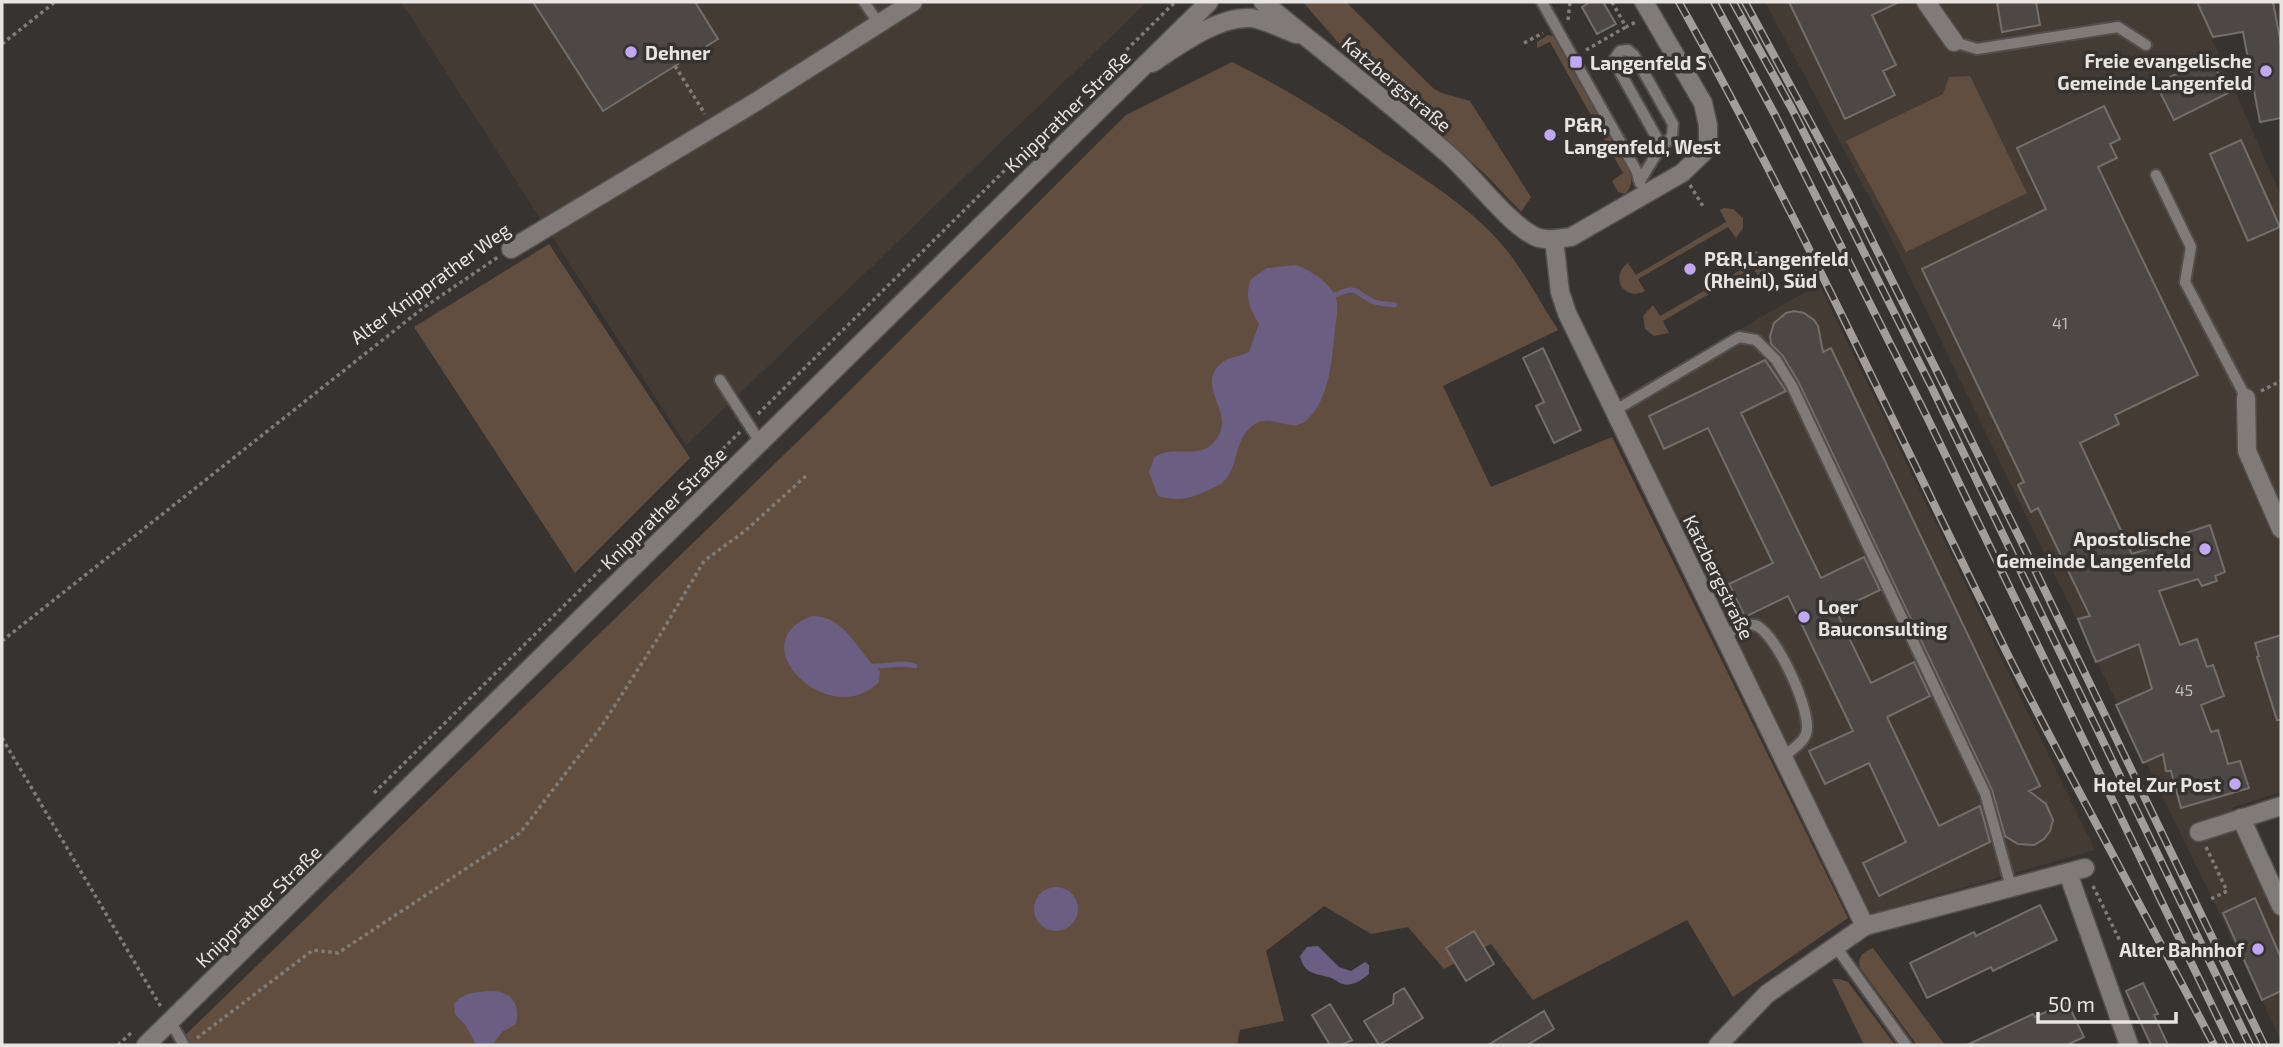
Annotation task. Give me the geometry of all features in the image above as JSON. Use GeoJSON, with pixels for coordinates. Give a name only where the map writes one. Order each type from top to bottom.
{"type":"FeatureCollection","features":[{"type":"Feature","properties":{"kind":"street","name":"Alter Knipprather Weg"},"geometry":{"type":"LineString","coordinates":[[511,248],[713,128],[913,2]]}},
{"type":"Feature","properties":{"kind":"street","name":"Knipprather Straße"},"geometry":{"type":"LineString","coordinates":[[146,1045],[1209,2]]}},
{"type":"Feature","properties":{"kind":"street","name":"Katzbergstraße"},"geometry":{"type":"LineString","coordinates":[[1263,2],[1452,158],[1518,224],[1536,237],[1554,239],[1560,292],[1567,313],[1866,926]]}},
{"type":"Feature","properties":{"kind":"street"},"geometry":{"type":"LineString","coordinates":[[1554,239],[1571,237],[1630,204],[1694,163],[1703,153],[1709,135],[1703,103],[1644,2]]}},
{"type":"Feature","properties":{"kind":"street"},"geometry":{"type":"LineString","coordinates":[[1926,2],[1954,42]]}},
{"type":"Feature","properties":{"kind":"street","name":"Katzbergstraße"},"geometry":{"type":"LineString","coordinates":[[1138,72],[1210,28],[1234,19],[1251,18],[1309,39]]}},
{"type":"Feature","properties":{"kind":"street"},"geometry":{"type":"LineString","coordinates":[[2246,398],[2247,451],[2281,529]]}},
{"type":"Feature","properties":{"kind":"street"},"geometry":{"type":"LineString","coordinates":[[2202,838],[2241,818],[2281,806]]}},
{"type":"Feature","properties":{"kind":"street"},"geometry":{"type":"LineString","coordinates":[[2241,818],[2281,906]]}},
{"type":"Feature","properties":{"kind":"street"},"geometry":{"type":"LineString","coordinates":[[1718,1045],[1767,995],[1866,926],[2076,870],[2129,1045]]}},
{"type":"Feature","properties":{"kind":"lane"},"geometry":{"type":"LineString","coordinates":[[864,2],[879,24]]}},
{"type":"Feature","properties":{"kind":"lane"},"geometry":{"type":"LineString","coordinates":[[1542,2],[1640,181]]}},
{"type":"Feature","properties":{"kind":"lane"},"geometry":{"type":"LineString","coordinates":[[1954,42],[1978,49],[2118,27],[2146,45]]}},
{"type":"Feature","properties":{"kind":"lane"},"geometry":{"type":"LineString","coordinates":[[1630,204],[1637,194],[1640,181],[1672,136],[1673,124],[1634,55],[1628,50],[1620,51],[1615,58],[1616,65],[1662,147]]}},
{"type":"Feature","properties":{"kind":"lane"},"geometry":{"type":"LineString","coordinates":[[2157,175],[2192,247],[2185,282],[2246,398]]}},
{"type":"Feature","properties":{"kind":"lane"},"geometry":{"type":"LineString","coordinates":[[1615,411],[1739,337],[1756,340],[1776,360],[1798,398],[1985,793],[2011,887]]}},
{"type":"Feature","properties":{"kind":"lane"},"geometry":{"type":"LineString","coordinates":[[720,380],[760,443]]}},
{"type":"Feature","properties":{"kind":"lane"},"geometry":{"type":"LineString","coordinates":[[1723,635],[1756,625],[1763,630],[1787,665],[1807,713],[1808,724],[1806,735],[1783,757]]}},
{"type":"Feature","properties":{"kind":"lane"},"geometry":{"type":"LineString","coordinates":[[1836,947],[1906,1045]]}},
{"type":"Feature","properties":{"kind":"lane"},"geometry":{"type":"LineString","coordinates":[[170,1021],[186,1045]]}},
{"type":"Feature","properties":{"kind":"path"},"geometry":{"type":"LineString","coordinates":[[2,44],[55,2]]}},
{"type":"Feature","properties":{"kind":"path"},"geometry":{"type":"LineString","coordinates":[[368,799],[1175,2]]}},
{"type":"Feature","properties":{"kind":"path"},"geometry":{"type":"LineString","coordinates":[[1612,2],[1626,27]]}},
{"type":"Feature","properties":{"kind":"path"},"geometry":{"type":"LineString","coordinates":[[1586,50],[1638,21]]}},
{"type":"Feature","properties":{"kind":"path"},"geometry":{"type":"LineString","coordinates":[[1524,43],[1556,27]]}},
{"type":"Feature","properties":{"kind":"path"},"geometry":{"type":"LineString","coordinates":[[675,66],[713,128]]}},
{"type":"Feature","properties":{"kind":"path","name":"Alter Knipprather Weg"},"geometry":{"type":"LineString","coordinates":[[2,641],[423,308],[511,248]]}},
{"type":"Feature","properties":{"kind":"path"},"geometry":{"type":"LineString","coordinates":[[2246,398],[2281,380]]}},
{"type":"Feature","properties":{"kind":"path"},"geometry":{"type":"LineString","coordinates":[[186,1045],[313,950],[338,953],[520,833],[601,727],[704,561],[745,531],[807,475]]}},
{"type":"Feature","properties":{"kind":"path"},"geometry":{"type":"LineString","coordinates":[[2,738],[170,1021]]}},
{"type":"Feature","properties":{"kind":"path"},"geometry":{"type":"LineString","coordinates":[[2202,838],[2227,891],[2209,900]]}},
{"type":"Feature","properties":{"kind":"path"},"geometry":{"type":"LineString","coordinates":[[2103,908],[2121,943]]}},
{"type":"Feature","properties":{"kind":"path"},"geometry":{"type":"LineString","coordinates":[[152,1013],[160,1005]]}},
{"type":"Feature","properties":{"kind":"path"},"geometry":{"type":"LineString","coordinates":[[118,1045],[135,1029]]}},
{"type":"Feature","properties":{"kind":"shaded area"},"geometry":{"type":"Polygon","coordinates":[[[401,2],[1147,2],[686,445],[401,2]]]}},
{"type":"Feature","properties":{"kind":"shaded area"},"geometry":{"type":"Polygon","coordinates":[[[1303,2],[1346,2],[1434,89],[1470,101],[1531,197],[1521,212],[1487,176],[1342,47],[1303,2]]]}},
{"type":"Feature","properties":{"kind":"shaded area"},"geometry":{"type":"Polygon","coordinates":[[[1765,2],[2281,2],[2281,24],[2212,39],[2281,196],[2281,792],[2231,808],[2281,905],[2281,1040],[1890,236],[1765,2]]]}},
{"type":"Feature","properties":{"kind":"shaded area"},"geometry":{"type":"Polygon","coordinates":[[[1548,35],[1553,36],[1629,171],[1631,183],[1625,194],[1618,192],[1612,181],[1623,173],[1550,42],[1537,48],[1537,42],[1548,35]]]}},
{"type":"Feature","properties":{"kind":"shaded area"},"geometry":{"type":"Polygon","coordinates":[[[1232,62],[1310,105],[1434,186],[1467,210],[1516,262],[1558,330],[1443,386],[1491,487],[1612,437],[1848,918],[1733,997],[1687,920],[1533,1000],[1491,944],[1444,969],[1408,927],[1371,934],[1324,906],[1266,951],[1284,1021],[1240,1030],[1237,1045],[175,1045],[826,414],[1126,115],[1232,62]]]}},
{"type":"Feature","properties":{"kind":"shaded area"},"geometry":{"type":"Polygon","coordinates":[[[1970,76],[2027,193],[1906,252],[1846,141],[1943,94],[1949,77],[1970,76]]]}},
{"type":"Feature","properties":{"kind":"shaded area"},"geometry":{"type":"Polygon","coordinates":[[[1733,209],[1743,218],[1743,228],[1736,238],[1728,227],[1638,279],[1645,291],[1641,293],[1626,291],[1621,286],[1620,273],[1628,263],[1636,275],[1726,222],[1720,210],[1733,209]]]}},
{"type":"Feature","properties":{"kind":"shaded area"},"geometry":{"type":"Polygon","coordinates":[[[549,244],[690,458],[575,573],[414,327],[549,244]]]}},
{"type":"Feature","properties":{"kind":"shaded area"},"geometry":{"type":"Polygon","coordinates":[[[1753,250],[1767,262],[1764,275],[1760,279],[1753,268],[1663,321],[1669,333],[1654,336],[1645,329],[1643,316],[1653,305],[1660,316],[1751,264],[1744,252],[1753,250]]]}},
{"type":"Feature","properties":{"kind":"shaded area"},"geometry":{"type":"Polygon","coordinates":[[[1296,265],[1325,283],[1334,293],[1337,302],[1329,378],[1321,401],[1301,424],[1266,421],[1252,426],[1242,440],[1232,470],[1216,487],[1187,498],[1158,496],[1149,472],[1154,458],[1167,452],[1205,449],[1220,434],[1222,423],[1212,381],[1215,371],[1224,361],[1249,352],[1259,324],[1249,302],[1251,279],[1267,268],[1296,265]]]}},
{"type":"Feature","properties":{"kind":"shaded area"},"geometry":{"type":"Polygon","coordinates":[[[1819,284],[2095,850],[1870,914],[1620,398],[1819,284]]]}},
{"type":"Feature","properties":{"kind":"shaded area"},"geometry":{"type":"Polygon","coordinates":[[[812,616],[834,622],[843,629],[880,671],[879,682],[859,695],[837,697],[817,690],[799,678],[788,662],[784,645],[792,629],[812,616]]]}},
{"type":"Feature","properties":{"kind":"shaded area"},"geometry":{"type":"Polygon","coordinates":[[[1056,887],[1065,888],[1072,893],[1077,900],[1077,918],[1072,925],[1065,930],[1056,931],[1047,930],[1040,925],[1035,918],[1034,909],[1035,900],[1040,893],[1047,888],[1056,887]]]}},
{"type":"Feature","properties":{"kind":"shaded area"},"geometry":{"type":"Polygon","coordinates":[[[1318,946],[1339,967],[1351,971],[1365,962],[1369,965],[1369,974],[1346,985],[1310,971],[1304,966],[1300,956],[1307,947],[1318,946]]]}},
{"type":"Feature","properties":{"kind":"shaded area"},"geometry":{"type":"Polygon","coordinates":[[[1873,948],[1945,1045],[1917,1045],[1860,968],[1862,955],[1873,948]]]}},
{"type":"Feature","properties":{"kind":"shaded area"},"geometry":{"type":"Polygon","coordinates":[[[1832,979],[1848,982],[1895,1045],[1864,1045],[1832,979]]]}},
{"type":"Feature","properties":{"kind":"shaded area"},"geometry":{"type":"Polygon","coordinates":[[[494,991],[506,994],[514,1001],[517,1011],[516,1024],[502,1032],[493,1044],[476,1045],[466,1026],[455,1014],[454,1004],[467,994],[494,991]]]}},
{"type":"Feature","properties":{"kind":"building","name":"Dehner"},"geometry":{"type":"Polygon","coordinates":[[[533,2],[695,2],[718,39],[603,111],[533,2]]]}},
{"type":"Feature","properties":{"kind":"building"},"geometry":{"type":"Polygon","coordinates":[[[1590,2],[1603,2],[1616,24],[1597,34],[1582,7],[1590,2]]]}},
{"type":"Feature","properties":{"kind":"building"},"geometry":{"type":"Polygon","coordinates":[[[1789,2],[1899,2],[1872,15],[1896,65],[1883,71],[1895,95],[1845,119],[1789,2]]]}},
{"type":"Feature","properties":{"kind":"building"},"geometry":{"type":"Polygon","coordinates":[[[1997,2],[2036,2],[2040,25],[2002,32],[1997,2]]]}},
{"type":"Feature","properties":{"kind":"building"},"geometry":{"type":"Polygon","coordinates":[[[2197,2],[2273,2],[2281,44],[2281,118],[2260,122],[2243,32],[2213,37],[2197,2]]]}},
{"type":"Feature","properties":{"kind":"building"},"geometry":{"type":"Polygon","coordinates":[[[2210,57],[2228,93],[2174,120],[2156,84],[2210,57]]]}},
{"type":"Feature","properties":{"kind":"building"},"geometry":{"type":"Polygon","coordinates":[[[2104,106],[2120,139],[2110,144],[2117,158],[2098,167],[2198,375],[2115,415],[2119,424],[2080,443],[2132,554],[2184,537],[2183,534],[2210,525],[2225,572],[2215,576],[2217,581],[2202,586],[2198,579],[2159,591],[2180,645],[2197,639],[2207,667],[2213,665],[2224,696],[2201,705],[2211,732],[2218,730],[2228,764],[2240,761],[2249,788],[2181,808],[2171,771],[2166,771],[2163,754],[2143,763],[2116,705],[2152,689],[2139,644],[2096,662],[2078,619],[2090,616],[2038,508],[2031,512],[2018,485],[2024,482],[1922,269],[2046,209],[2017,148],[2104,106]]]}},
{"type":"Feature","properties":{"kind":"building"},"geometry":{"type":"Polygon","coordinates":[[[2241,140],[2280,227],[2248,241],[2210,154],[2241,140]]]}},
{"type":"Feature","properties":{"kind":"building"},"geometry":{"type":"Polygon","coordinates":[[[1786,313],[1804,313],[1814,320],[1818,326],[1823,352],[1831,348],[2040,786],[2029,791],[2046,804],[2053,820],[2044,839],[2034,845],[2018,844],[2005,836],[1992,790],[1799,383],[1783,356],[1771,344],[1770,336],[1774,323],[1786,313]]]}},
{"type":"Feature","properties":{"kind":"building"},"geometry":{"type":"Polygon","coordinates":[[[1543,348],[1581,430],[1554,443],[1536,406],[1544,402],[1523,358],[1543,348]]]}},
{"type":"Feature","properties":{"kind":"building"},"geometry":{"type":"Polygon","coordinates":[[[1765,360],[1786,391],[1741,413],[1821,578],[1864,557],[1880,590],[1836,611],[1871,683],[1914,662],[1930,696],[1887,717],[1939,826],[1980,806],[1990,842],[1879,896],[1863,863],[1906,842],[1869,763],[1825,784],[1809,751],[1853,731],[1788,596],[1745,617],[1729,584],[1773,563],[1708,428],[1664,449],[1649,416],[1765,360]]]}},
{"type":"Feature","properties":{"kind":"building"},"geometry":{"type":"Polygon","coordinates":[[[2281,635],[2281,720],[2277,720],[2255,643],[2281,635]]]}},
{"type":"Feature","properties":{"kind":"building","name":"Alter Bahnhof"},"geometry":{"type":"Polygon","coordinates":[[[2255,898],[2281,958],[2281,991],[2262,1000],[2223,913],[2255,898]]]}},
{"type":"Feature","properties":{"kind":"building"},"geometry":{"type":"Polygon","coordinates":[[[2040,905],[2057,940],[1993,971],[1991,967],[1927,998],[1910,963],[1974,932],[1976,936],[2040,905]]]}},
{"type":"Feature","properties":{"kind":"building"},"geometry":{"type":"Polygon","coordinates":[[[1474,931],[1494,964],[1466,981],[1446,948],[1474,931]]]}},
{"type":"Feature","properties":{"kind":"building"},"geometry":{"type":"Polygon","coordinates":[[[2143,983],[2158,1014],[2154,1015],[2168,1045],[2151,1045],[2126,991],[2143,983]]]}},
{"type":"Feature","properties":{"kind":"building"},"geometry":{"type":"Polygon","coordinates":[[[1404,988],[1423,1018],[1379,1045],[1364,1021],[1393,1004],[1394,994],[1404,988]]]}},
{"type":"Feature","properties":{"kind":"building"},"geometry":{"type":"Polygon","coordinates":[[[2067,1002],[2084,1037],[2067,1045],[1967,1045],[2033,1014],[2035,1017],[2067,1002]]]}},
{"type":"Feature","properties":{"kind":"building"},"geometry":{"type":"Polygon","coordinates":[[[1330,1004],[1352,1040],[1342,1045],[1330,1045],[1312,1015],[1330,1004]]]}},
{"type":"Feature","properties":{"kind":"building"},"geometry":{"type":"Polygon","coordinates":[[[1544,1011],[1554,1029],[1527,1045],[1488,1045],[1544,1011]]]}},
{"type":"Feature","properties":{"kind":"waterway"},"geometry":{"type":"LineString","coordinates":[[1335,295],[1352,290],[1374,302],[1395,305]]}},
{"type":"Feature","properties":{"kind":"waterway"},"geometry":{"type":"LineString","coordinates":[[874,666],[915,666]]}},
{"type":"Feature","properties":{"kind":"railway"},"geometry":{"type":"LineString","coordinates":[[1679,2],[1809,248],[2013,665],[2214,1045]]}},
{"type":"Feature","properties":{"kind":"railway"},"geometry":{"type":"LineString","coordinates":[[1714,2],[1775,115],[1927,417],[2231,1045]]}},
{"type":"Feature","properties":{"kind":"railway"},"geometry":{"type":"LineString","coordinates":[[1733,2],[1792,109],[1932,388],[2250,1045]]}},
{"type":"Feature","properties":{"kind":"railway"},"geometry":{"type":"LineString","coordinates":[[1745,2],[1849,194],[2022,543],[2264,1045]]}},
{"type":"Feature","properties":{"kind":"place","name":"Dehner"},"geometry":{"type":"Point","coordinates":[631,52]}},
{"type":"Feature","properties":{"kind":"place","name":"Langenfeld S"},"geometry":{"type":"Point","coordinates":[1576,62]}},
{"type":"Feature","properties":{"kind":"place","name":"Freie evangelische Gemeinde Langenfeld"},"geometry":{"type":"Point","coordinates":[2266,71]}},
{"type":"Feature","properties":{"kind":"place","name":"P&R, Langenfeld, West"},"geometry":{"type":"Point","coordinates":[1550,135]}},
{"type":"Feature","properties":{"kind":"place","name":"P&R,Langenfeld (Rheinl), Süd"},"geometry":{"type":"Point","coordinates":[1690,269]}},
{"type":"Feature","properties":{"kind":"place","name":"Apostolische Gemeinde Langenfeld"},"geometry":{"type":"Point","coordinates":[2205,549]}},
{"type":"Feature","properties":{"kind":"place","name":"Loer Bauconsulting"},"geometry":{"type":"Point","coordinates":[1804,617]}},
{"type":"Feature","properties":{"kind":"place","name":"Hotel Zur Post"},"geometry":{"type":"Point","coordinates":[2235,784]}},
{"type":"Feature","properties":{"kind":"place","name":"Alter Bahnhof"},"geometry":{"type":"Point","coordinates":[2258,949]}}]}
